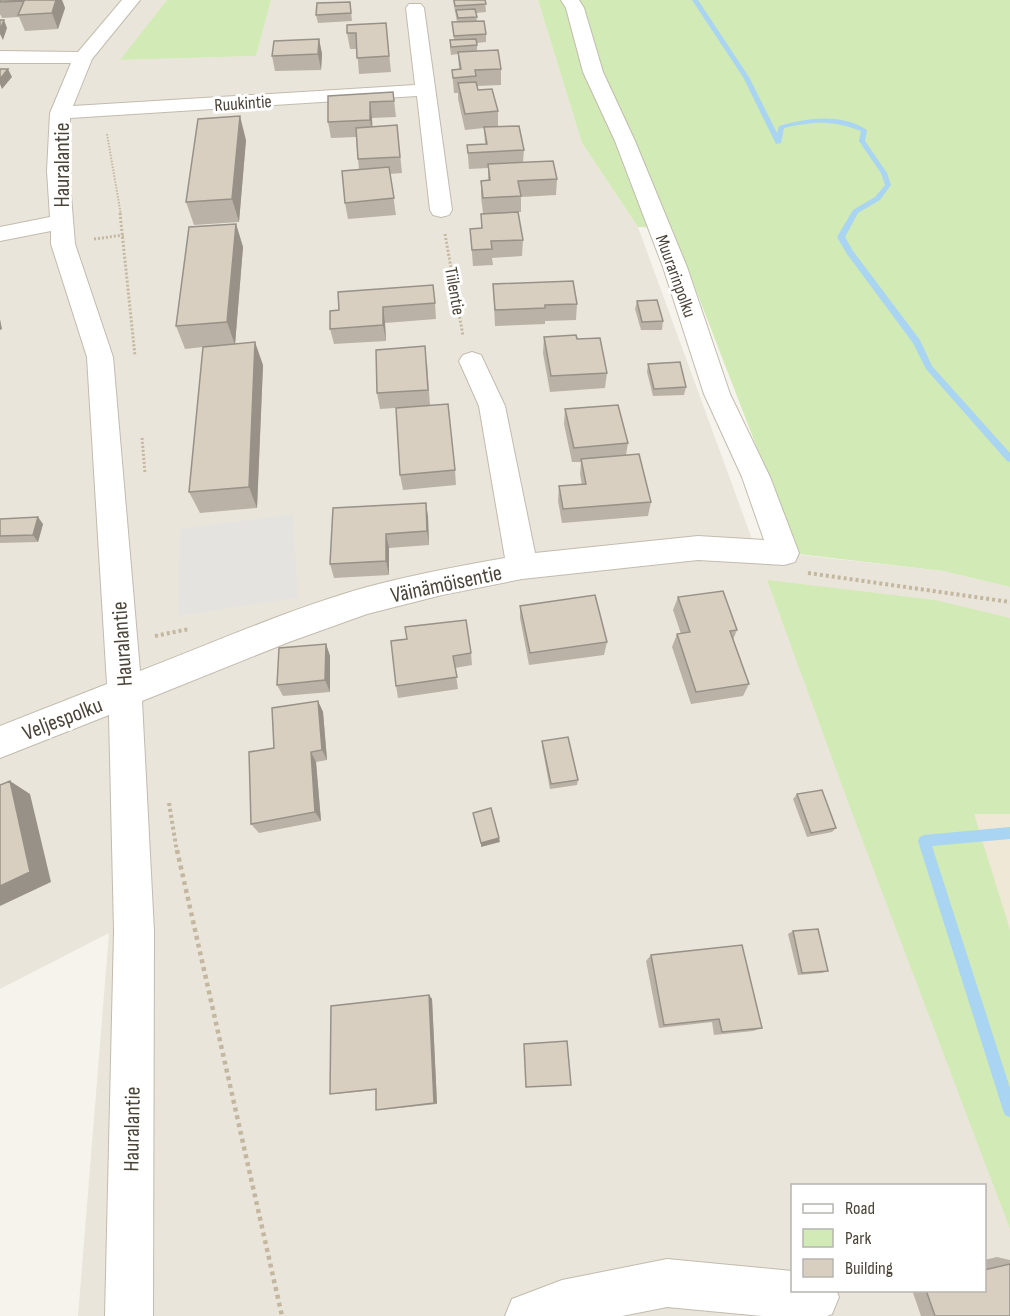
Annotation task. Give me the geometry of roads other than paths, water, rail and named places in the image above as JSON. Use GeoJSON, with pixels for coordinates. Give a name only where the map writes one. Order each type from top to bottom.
{"type":"FeatureCollection","features":[{"type":"Feature","properties":{"kind":"street","name":"Hauralantie"},"geometry":{"type":"LineString","coordinates":[[129,1316],[134,931],[125,694],[100,357],[63,244],[58,171],[60,114],[83,58],[131,0]]}},
{"type":"Feature","properties":{"kind":"street","name":"Muurarinpolku"},"geometry":{"type":"LineString","coordinates":[[570,0],[575,8],[593,72],[625,141],[675,267],[717,394],[756,477],[783,553]]}},
{"type":"Feature","properties":{"kind":"street"},"geometry":{"type":"LineString","coordinates":[[415,8],[441,210]]}},
{"type":"Feature","properties":{"kind":"street"},"geometry":{"type":"LineString","coordinates":[[0,57],[83,58]]}},
{"type":"Feature","properties":{"kind":"street","name":"Ruukintie"},"geometry":{"type":"LineString","coordinates":[[60,114],[425,90]]}},
{"type":"Feature","properties":{"kind":"street"},"geometry":{"type":"LineString","coordinates":[[0,234],[61,222]]}},
{"type":"Feature","properties":{"kind":"street"},"geometry":{"type":"LineString","coordinates":[[472,361],[492,406],[522,567]]}},
{"type":"Feature","properties":{"kind":"street","name":"Väinämöisentie"},"geometry":{"type":"LineString","coordinates":[[125,694],[278,632],[365,601],[442,582],[522,567],[699,548],[783,553]]}},
{"type":"Feature","properties":{"kind":"street","name":"Veljespolku"},"geometry":{"type":"LineString","coordinates":[[0,742],[125,694]]}},
{"type":"Feature","properties":{"kind":"street"},"geometry":{"type":"LineString","coordinates":[[529,1316],[562,1304],[667,1282],[815,1297]]}},
{"type":"Feature","properties":{"kind":"waterway"},"geometry":{"type":"LineString","coordinates":[[695,0],[746,77],[778,143],[781,127],[814,120],[841,122],[864,130],[862,141],[884,173],[888,185],[878,198],[856,212],[841,237],[917,342],[929,367],[1010,459]]}},
{"type":"Feature","properties":{"kind":"waterway"},"geometry":{"type":"LineString","coordinates":[[1010,833],[924,841],[1010,1110]]}}]}
